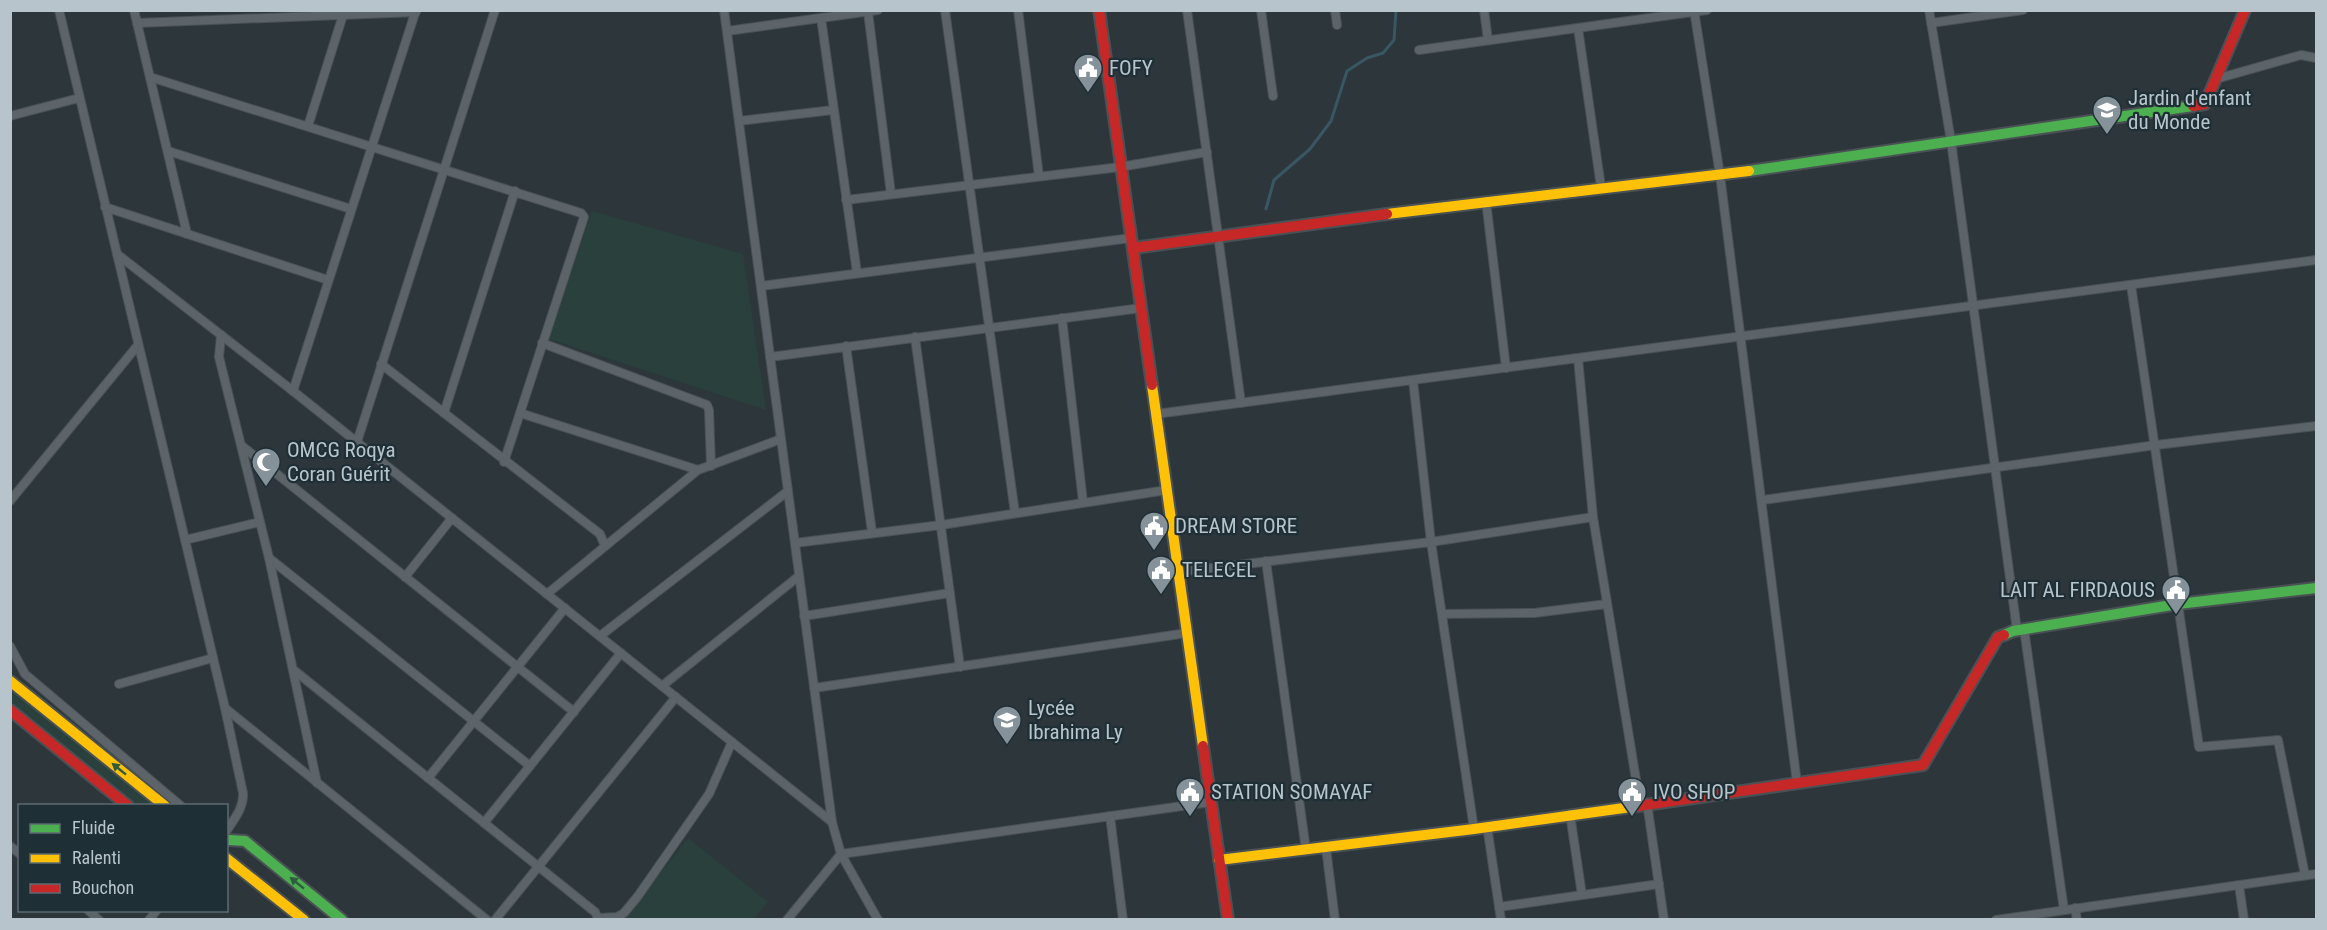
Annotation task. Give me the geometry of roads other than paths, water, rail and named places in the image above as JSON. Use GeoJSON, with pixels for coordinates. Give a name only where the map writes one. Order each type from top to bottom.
{"type":"FeatureCollection","features":[{"type":"Feature","properties":{"kind":"street"},"geometry":{"type":"LineString","coordinates":[[59,10],[225,708],[243,801],[228,838]]}},
{"type":"Feature","properties":{"kind":"street"},"geometry":{"type":"LineString","coordinates":[[135,10],[187,234]]}},
{"type":"Feature","properties":{"kind":"street"},"geometry":{"type":"LineString","coordinates":[[357,442],[495,10]]}},
{"type":"Feature","properties":{"kind":"street"},"geometry":{"type":"LineString","coordinates":[[724,10],[832,822],[841,854],[878,920]]}},
{"type":"Feature","properties":{"kind":"street"},"geometry":{"type":"LineString","coordinates":[[727,31],[879,10]]}},
{"type":"Feature","properties":{"kind":"street"},"geometry":{"type":"LineString","coordinates":[[945,10],[1015,513]]}},
{"type":"Feature","properties":{"kind":"street"},"geometry":{"type":"LineString","coordinates":[[1018,10],[1039,176]]}},
{"type":"Feature","properties":{"kind":"street"},"geometry":{"type":"LineString","coordinates":[[1099,10],[1228,920]]}},
{"type":"Feature","properties":{"kind":"street"},"geometry":{"type":"LineString","coordinates":[[1187,10],[1241,403]]}},
{"type":"Feature","properties":{"kind":"street"},"geometry":{"type":"LineString","coordinates":[[1261,10],[1273,96]]}},
{"type":"Feature","properties":{"kind":"street"},"geometry":{"type":"LineString","coordinates":[[1335,10],[1337,25]]}},
{"type":"Feature","properties":{"kind":"street"},"geometry":{"type":"LineString","coordinates":[[1484,10],[1488,40]]}},
{"type":"Feature","properties":{"kind":"street"},"geometry":{"type":"LineString","coordinates":[[1419,50],[1707,10]]}},
{"type":"Feature","properties":{"kind":"street"},"geometry":{"type":"LineString","coordinates":[[1929,10],[1951,141],[1995,468],[2064,910]]}},
{"type":"Feature","properties":{"kind":"street"},"geometry":{"type":"LineString","coordinates":[[1931,23],[2023,10]]}},
{"type":"Feature","properties":{"kind":"street"},"geometry":{"type":"LineString","coordinates":[[761,286],[980,258],[1219,237],[1486,201],[1720,175],[2205,104],[2246,10]]}},
{"type":"Feature","properties":{"kind":"street"},"geometry":{"type":"LineString","coordinates":[[137,23],[416,11],[293,391]]}},
{"type":"Feature","properties":{"kind":"street"},"geometry":{"type":"LineString","coordinates":[[868,12],[891,194]]}},
{"type":"Feature","properties":{"kind":"street"},"geometry":{"type":"LineString","coordinates":[[1694,12],[1720,175],[1763,500],[1797,783]]}},
{"type":"Feature","properties":{"kind":"street"},"geometry":{"type":"LineString","coordinates":[[308,126],[343,15]]}},
{"type":"Feature","properties":{"kind":"street"},"geometry":{"type":"LineString","coordinates":[[821,18],[857,273]]}},
{"type":"Feature","properties":{"kind":"street"},"geometry":{"type":"LineString","coordinates":[[1578,28],[1601,187]]}},
{"type":"Feature","properties":{"kind":"street"},"geometry":{"type":"LineString","coordinates":[[2216,79],[2301,54],[2316,58]]}},
{"type":"Feature","properties":{"kind":"street"},"geometry":{"type":"LineString","coordinates":[[150,77],[576,210],[584,217],[504,462]]}},
{"type":"Feature","properties":{"kind":"street"},"geometry":{"type":"LineString","coordinates":[[10,116],[80,98]]}},
{"type":"Feature","properties":{"kind":"street"},"geometry":{"type":"LineString","coordinates":[[738,121],[833,110]]}},
{"type":"Feature","properties":{"kind":"street"},"geometry":{"type":"LineString","coordinates":[[168,151],[351,209]]}},
{"type":"Feature","properties":{"kind":"street"},"geometry":{"type":"LineString","coordinates":[[846,200],[969,183],[1120,167],[1207,152]]}},
{"type":"Feature","properties":{"kind":"street"},"geometry":{"type":"LineString","coordinates":[[444,413],[515,191]]}},
{"type":"Feature","properties":{"kind":"street"},"geometry":{"type":"LineString","coordinates":[[1486,201],[1506,368]]}},
{"type":"Feature","properties":{"kind":"street"},"geometry":{"type":"LineString","coordinates":[[105,207],[328,280]]}},
{"type":"Feature","properties":{"kind":"street"},"geometry":{"type":"LineString","coordinates":[[117,254],[293,391],[832,822]]}},
{"type":"Feature","properties":{"kind":"street"},"geometry":{"type":"LineString","coordinates":[[1156,414],[2316,260]]}},
{"type":"Feature","properties":{"kind":"street"},"geometry":{"type":"LineString","coordinates":[[2131,285],[2199,747],[2278,740],[2305,875]]}},
{"type":"Feature","properties":{"kind":"street"},"geometry":{"type":"LineString","coordinates":[[770,357],[1141,308]]}},
{"type":"Feature","properties":{"kind":"street"},"geometry":{"type":"LineString","coordinates":[[1062,318],[1083,502]]}},
{"type":"Feature","properties":{"kind":"street"},"geometry":{"type":"LineString","coordinates":[[221,335],[219,357],[295,671],[317,783]]}},
{"type":"Feature","properties":{"kind":"street"},"geometry":{"type":"LineString","coordinates":[[915,337],[960,667]]}},
{"type":"Feature","properties":{"kind":"street"},"geometry":{"type":"LineString","coordinates":[[542,343],[707,405],[711,466]]}},
{"type":"Feature","properties":{"kind":"street"},"geometry":{"type":"LineString","coordinates":[[10,501],[138,345]]}},
{"type":"Feature","properties":{"kind":"street"},"geometry":{"type":"LineString","coordinates":[[846,346],[872,532]]}},
{"type":"Feature","properties":{"kind":"street"},"geometry":{"type":"LineString","coordinates":[[1578,358],[1593,517],[1664,920]]}},
{"type":"Feature","properties":{"kind":"street"},"geometry":{"type":"LineString","coordinates":[[381,364],[504,462],[600,534],[605,546]]}},
{"type":"Feature","properties":{"kind":"street"},"geometry":{"type":"LineString","coordinates":[[1413,380],[1431,542],[1474,829]]}},
{"type":"Feature","properties":{"kind":"street"},"geometry":{"type":"LineString","coordinates":[[520,413],[698,470]]}},
{"type":"Feature","properties":{"kind":"street"},"geometry":{"type":"LineString","coordinates":[[1763,500],[2156,445],[2316,426]]}},
{"type":"Feature","properties":{"kind":"street"},"geometry":{"type":"LineString","coordinates":[[547,594],[698,470],[781,439]]}},
{"type":"Feature","properties":{"kind":"street"},"geometry":{"type":"LineString","coordinates":[[242,446],[573,712]]}},
{"type":"Feature","properties":{"kind":"street"},"geometry":{"type":"LineString","coordinates":[[795,543],[941,525],[1167,490]]}},
{"type":"Feature","properties":{"kind":"street"},"geometry":{"type":"LineString","coordinates":[[600,636],[788,491]]}},
{"type":"Feature","properties":{"kind":"street"},"geometry":{"type":"LineString","coordinates":[[1178,572],[1431,542],[1593,517]]}},
{"type":"Feature","properties":{"kind":"street"},"geometry":{"type":"LineString","coordinates":[[405,577],[452,518]]}},
{"type":"Feature","properties":{"kind":"street"},"geometry":{"type":"LineString","coordinates":[[185,540],[260,522]]}},
{"type":"Feature","properties":{"kind":"street"},"geometry":{"type":"LineString","coordinates":[[269,558],[530,766]]}},
{"type":"Feature","properties":{"kind":"street"},"geometry":{"type":"LineString","coordinates":[[1266,561],[1306,850]]}},
{"type":"Feature","properties":{"kind":"street"},"geometry":{"type":"LineString","coordinates":[[662,686],[799,576]]}},
{"type":"Feature","properties":{"kind":"street"},"geometry":{"type":"LineString","coordinates":[[1219,860],[1474,829],[1923,765],[1998,637],[2021,630],[2178,604],[2316,588]]}},
{"type":"Feature","properties":{"kind":"street"},"geometry":{"type":"LineString","coordinates":[[804,616],[950,593]]}},
{"type":"Feature","properties":{"kind":"street"},"geometry":{"type":"LineString","coordinates":[[1442,614],[1534,613],[1608,604]]}},
{"type":"Feature","properties":{"kind":"street"},"geometry":{"type":"LineString","coordinates":[[429,778],[565,608]]}},
{"type":"Feature","properties":{"kind":"street"},"geometry":{"type":"LineString","coordinates":[[814,688],[1187,633]]}},
{"type":"Feature","properties":{"kind":"street"},"geometry":{"type":"LineString","coordinates":[[10,646],[25,674],[179,804]]}},
{"type":"Feature","properties":{"kind":"street"},"geometry":{"type":"LineString","coordinates":[[484,823],[621,653]]}},
{"type":"Feature","properties":{"kind":"street"},"geometry":{"type":"LineString","coordinates":[[119,684],[213,658]]}},
{"type":"Feature","properties":{"kind":"street"},"geometry":{"type":"LineString","coordinates":[[295,671],[538,866],[599,919],[617,917],[624,913],[638,896],[709,794],[732,742]]}},
{"type":"Feature","properties":{"kind":"street"},"geometry":{"type":"LineString","coordinates":[[10,681],[163,804]]}},
{"type":"Feature","properties":{"kind":"street"},"geometry":{"type":"LineString","coordinates":[[495,920],[676,697]]}},
{"type":"Feature","properties":{"kind":"street"},"geometry":{"type":"LineString","coordinates":[[225,708],[487,920]]}},
{"type":"Feature","properties":{"kind":"street"},"geometry":{"type":"LineString","coordinates":[[10,710],[126,804]]}},
{"type":"Feature","properties":{"kind":"street"},"geometry":{"type":"LineString","coordinates":[[787,920],[841,854],[1211,802]]}},
{"type":"Feature","properties":{"kind":"street"},"geometry":{"type":"LineString","coordinates":[[1570,814],[1582,895]]}},
{"type":"Feature","properties":{"kind":"street"},"geometry":{"type":"LineString","coordinates":[[1110,816],[1123,920]]}},
{"type":"Feature","properties":{"kind":"street"},"geometry":{"type":"LineString","coordinates":[[1487,826],[1501,920]]}},
{"type":"Feature","properties":{"kind":"street"},"geometry":{"type":"LineString","coordinates":[[228,840],[244,841],[342,920]]}},
{"type":"Feature","properties":{"kind":"street"},"geometry":{"type":"LineString","coordinates":[[1326,848],[1335,920]]}},
{"type":"Feature","properties":{"kind":"street"},"geometry":{"type":"LineString","coordinates":[[228,860],[304,920]]}},
{"type":"Feature","properties":{"kind":"street"},"geometry":{"type":"LineString","coordinates":[[1996,920],[2316,874]]}},
{"type":"Feature","properties":{"kind":"street"},"geometry":{"type":"LineString","coordinates":[[1499,907],[1659,884]]}},
{"type":"Feature","properties":{"kind":"street"},"geometry":{"type":"LineString","coordinates":[[2239,885],[2244,920]]}},
{"type":"Feature","properties":{"kind":"street"},"geometry":{"type":"LineString","coordinates":[[2075,908],[2077,920]]}},
{"type":"Feature","properties":{"kind":"waterway"},"geometry":{"type":"LineString","coordinates":[[1266,209],[1274,180],[1310,149],[1331,121],[1347,71],[1367,58],[1383,53],[1394,40],[1396,10]]}},
{"type":"Feature","properties":{"kind":"place","name":"FOFY"},"geometry":{"type":"Point","coordinates":[1088,94]}},
{"type":"Feature","properties":{"kind":"place","name":"Jardin d'enfant du Monde"},"geometry":{"type":"Point","coordinates":[2107,136]}},
{"type":"Feature","properties":{"kind":"place","name":"OMCG Roqya Coran Guérit"},"geometry":{"type":"Point","coordinates":[266,488]}},
{"type":"Feature","properties":{"kind":"place","name":"DREAM STORE"},"geometry":{"type":"Point","coordinates":[1154,552]}},
{"type":"Feature","properties":{"kind":"place","name":"TELECEL"},"geometry":{"type":"Point","coordinates":[1161,596]}},
{"type":"Feature","properties":{"kind":"place","name":"LAIT AL FIRDAOUS"},"geometry":{"type":"Point","coordinates":[2176,616]}},
{"type":"Feature","properties":{"kind":"place","name":"Lycée Ibrahima Ly"},"geometry":{"type":"Point","coordinates":[1007,746]}},
{"type":"Feature","properties":{"kind":"place","name":"STATION SOMAYAF"},"geometry":{"type":"Point","coordinates":[1190,818]}},
{"type":"Feature","properties":{"kind":"place","name":"IVO SHOP"},"geometry":{"type":"Point","coordinates":[1632,818]}}]}
